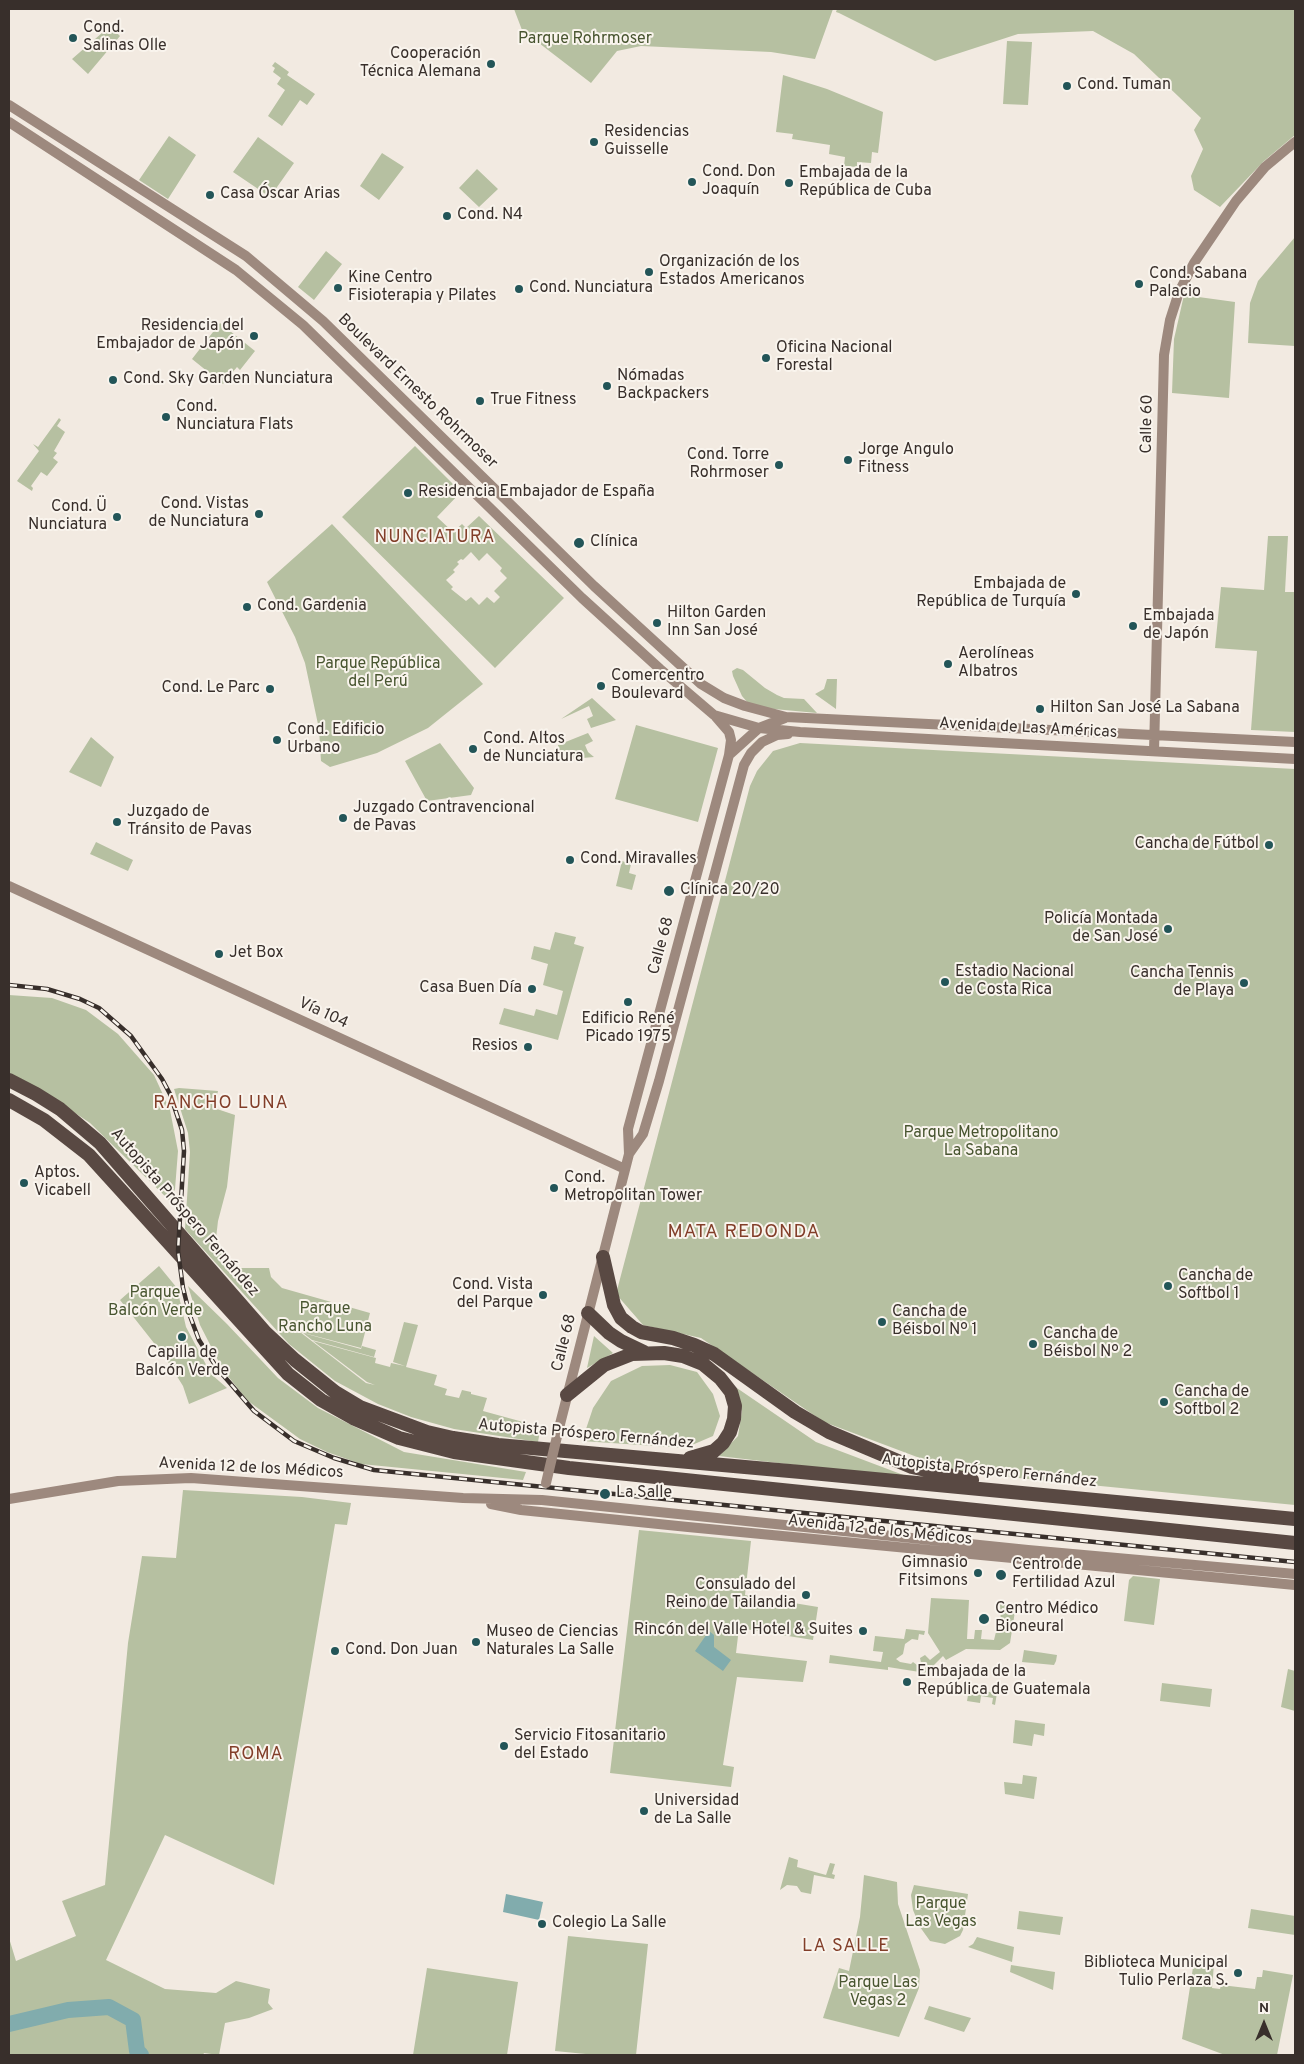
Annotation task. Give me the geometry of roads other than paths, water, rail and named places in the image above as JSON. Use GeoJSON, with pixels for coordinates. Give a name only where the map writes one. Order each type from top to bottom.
{"type":"FeatureCollection","features":[{"type":"Feature","properties":{"kind":"highway","name":"Autopista Próspero Fernández"},"geometry":{"type":"LineString","coordinates":[[9,1080],[60,1109],[100,1143],[265,1332],[295,1360],[335,1392],[369,1410],[427,1432],[498,1445],[1295,1518]]}},
{"type":"Feature","properties":{"kind":"highway","name":"Autopista Próspero Fernández"},"geometry":{"type":"LineString","coordinates":[[9,1100],[44,1120],[89,1155],[288,1374],[321,1400],[353,1418],[399,1438],[454,1452],[568,1468],[1292,1542]]}},
{"type":"Feature","properties":{"kind":"highway"},"geometry":{"type":"LineString","coordinates":[[603,1257],[614,1304],[621,1318],[632,1327],[641,1332],[673,1338],[714,1354],[795,1412],[829,1432],[912,1466],[957,1478],[1071,1498]]}},
{"type":"Feature","properties":{"kind":"highway"},"geometry":{"type":"LineString","coordinates":[[588,1312],[621,1342],[647,1353]]}},
{"type":"Feature","properties":{"kind":"highway"},"geometry":{"type":"LineString","coordinates":[[567,1395],[604,1365],[632,1354],[647,1353],[683,1356],[703,1364],[720,1378],[731,1392],[735,1406],[734,1419],[724,1443],[714,1451],[692,1458],[629,1457]]}},
{"type":"Feature","properties":{"kind":"highway"},"geometry":{"type":"LineString","coordinates":[[1292,1542],[1279,1536],[1280,1529],[1283,1527],[1295,1527]]}},
{"type":"Feature","properties":{"kind":"main road","name":"Boulevard Ernesto Rohrmoser"},"geometry":{"type":"LineString","coordinates":[[9,105],[246,256],[323,321],[594,586],[701,684],[733,702],[786,718]]}},
{"type":"Feature","properties":{"kind":"main road","name":"Boulevard Ernesto Rohrmoser"},"geometry":{"type":"LineString","coordinates":[[9,122],[236,270],[303,325],[582,598],[653,663],[714,715],[759,728]]}},
{"type":"Feature","properties":{"kind":"main road","name":"Calle 60"},"geometry":{"type":"LineString","coordinates":[[1154,751],[1164,355],[1170,320],[1180,292],[1194,263],[1231,208],[1264,167],[1295,142]]}},
{"type":"Feature","properties":{"kind":"main road","name":"Calle 68"},"geometry":{"type":"LineString","coordinates":[[541,1512],[558,1428],[629,1154],[628,1129],[731,748],[729,732],[714,715]]}},
{"type":"Feature","properties":{"kind":"main road"},"geometry":{"type":"LineString","coordinates":[[729,755],[759,728],[786,718]]}},
{"type":"Feature","properties":{"kind":"main road","name":"Avenida de Las Américas"},"geometry":{"type":"LineString","coordinates":[[786,718],[1295,742]]}},
{"type":"Feature","properties":{"kind":"main road","name":"Avenida de Las Américas"},"geometry":{"type":"LineString","coordinates":[[759,728],[800,732],[1295,759]]}},
{"type":"Feature","properties":{"kind":"main road","name":"Calle 68"},"geometry":{"type":"LineString","coordinates":[[629,1154],[644,1134],[744,765],[751,753],[762,742],[777,735],[800,732]]}},
{"type":"Feature","properties":{"kind":"main road","name":"Vía 104"},"geometry":{"type":"LineString","coordinates":[[9,886],[625,1169]]}},
{"type":"Feature","properties":{"kind":"main road","name":"Avenida 12 de los Médicos"},"geometry":{"type":"LineString","coordinates":[[9,1499],[118,1481],[191,1478],[463,1498],[542,1500],[1028,1550],[1295,1574]]}},
{"type":"Feature","properties":{"kind":"main road","name":"Avenida 12 de los Médicos"},"geometry":{"type":"LineString","coordinates":[[463,1498],[521,1510],[1295,1585]]}},
{"type":"Feature","properties":{"kind":"main road"},"geometry":{"type":"LineString","coordinates":[[521,1510],[531,1508],[542,1500]]}},
{"type":"Feature","properties":{"kind":"water"},"geometry":{"type":"Polygon","coordinates":[[[709,1631],[714,1635],[714,1647],[731,1660],[723,1671],[695,1651],[709,1631]]]}},
{"type":"Feature","properties":{"kind":"water"},"geometry":{"type":"Polygon","coordinates":[[[506,1894],[543,1902],[539,1920],[503,1912],[506,1894]]]}},
{"type":"Feature","properties":{"kind":"waterway"},"geometry":{"type":"LineString","coordinates":[[9,2024],[68,2010],[109,2007],[133,2020],[137,2051],[141,2055]]}},
{"type":"Feature","properties":{"kind":"railway"},"geometry":{"type":"LineString","coordinates":[[9,985],[47,989],[80,999],[99,1008],[131,1036],[162,1079],[170,1094],[182,1130],[184,1151],[178,1251],[183,1288],[190,1316],[199,1340],[217,1368],[254,1411],[294,1441],[334,1458],[374,1470],[1295,1562]]}},
{"type":"Feature","properties":{"kind":"place","name":"Cond. Salinas Olle"},"geometry":{"type":"Point","coordinates":[73,38]}},
{"type":"Feature","properties":{"kind":"place","name":"Cooperación Técnica Alemana"},"geometry":{"type":"Point","coordinates":[491,64]}},
{"type":"Feature","properties":{"kind":"place","name":"Cond. Tuman"},"geometry":{"type":"Point","coordinates":[1067,86]}},
{"type":"Feature","properties":{"kind":"place","name":"Residencias Guisselle"},"geometry":{"type":"Point","coordinates":[594,142]}},
{"type":"Feature","properties":{"kind":"place","name":"Cond. Don Joaquín"},"geometry":{"type":"Point","coordinates":[692,182]}},
{"type":"Feature","properties":{"kind":"place","name":"Embajada de la República de Cuba"},"geometry":{"type":"Point","coordinates":[789,183]}},
{"type":"Feature","properties":{"kind":"place","name":"Casa Óscar Arias"},"geometry":{"type":"Point","coordinates":[210,195]}},
{"type":"Feature","properties":{"kind":"place","name":"Cond. N4"},"geometry":{"type":"Point","coordinates":[447,216]}},
{"type":"Feature","properties":{"kind":"place","name":"Organización de los Estados Americanos"},"geometry":{"type":"Point","coordinates":[649,272]}},
{"type":"Feature","properties":{"kind":"place","name":"Cond. Sabana Palacio"},"geometry":{"type":"Point","coordinates":[1139,284]}},
{"type":"Feature","properties":{"kind":"place","name":"Kine Centro Fisioterapia y Pilates"},"geometry":{"type":"Point","coordinates":[338,288]}},
{"type":"Feature","properties":{"kind":"place","name":"Cond. Nunciatura"},"geometry":{"type":"Point","coordinates":[519,289]}},
{"type":"Feature","properties":{"kind":"place","name":"Residencia del Embajador de Japón"},"geometry":{"type":"Point","coordinates":[254,336]}},
{"type":"Feature","properties":{"kind":"place","name":"Oficina Nacional Forestal"},"geometry":{"type":"Point","coordinates":[766,358]}},
{"type":"Feature","properties":{"kind":"place","name":"Cond. Sky Garden Nunciatura"},"geometry":{"type":"Point","coordinates":[113,380]}},
{"type":"Feature","properties":{"kind":"place","name":"Nómadas Backpackers"},"geometry":{"type":"Point","coordinates":[607,386]}},
{"type":"Feature","properties":{"kind":"place","name":"True Fitness"},"geometry":{"type":"Point","coordinates":[480,401]}},
{"type":"Feature","properties":{"kind":"place","name":"Cond. Nunciatura Flats"},"geometry":{"type":"Point","coordinates":[166,417]}},
{"type":"Feature","properties":{"kind":"place","name":"Jorge Angulo Fitness"},"geometry":{"type":"Point","coordinates":[848,460]}},
{"type":"Feature","properties":{"kind":"place","name":"Cond. Torre Rohrmoser"},"geometry":{"type":"Point","coordinates":[779,465]}},
{"type":"Feature","properties":{"kind":"place","name":"Residencia Embajador de España"},"geometry":{"type":"Point","coordinates":[408,493]}},
{"type":"Feature","properties":{"kind":"place","name":"Cond. Vistas de Nunciatura"},"geometry":{"type":"Point","coordinates":[259,514]}},
{"type":"Feature","properties":{"kind":"place","name":"Cond. Ü Nunciatura"},"geometry":{"type":"Point","coordinates":[117,517]}},
{"type":"Feature","properties":{"kind":"place","name":"Clínica"},"geometry":{"type":"Point","coordinates":[579,543]}},
{"type":"Feature","properties":{"kind":"place","name":"Embajada de República de Turquía"},"geometry":{"type":"Point","coordinates":[1076,594]}},
{"type":"Feature","properties":{"kind":"place","name":"Cond. Gardenia"},"geometry":{"type":"Point","coordinates":[247,607]}},
{"type":"Feature","properties":{"kind":"place","name":"Hilton Garden Inn San José"},"geometry":{"type":"Point","coordinates":[657,623]}},
{"type":"Feature","properties":{"kind":"place","name":"Embajada de Japón"},"geometry":{"type":"Point","coordinates":[1133,626]}},
{"type":"Feature","properties":{"kind":"place","name":"Aerolíneas Albatros"},"geometry":{"type":"Point","coordinates":[948,664]}},
{"type":"Feature","properties":{"kind":"place","name":"Comercentro Boulevard"},"geometry":{"type":"Point","coordinates":[601,686]}},
{"type":"Feature","properties":{"kind":"place","name":"Cond. Le Parc"},"geometry":{"type":"Point","coordinates":[270,689]}},
{"type":"Feature","properties":{"kind":"place","name":"Hilton San José La Sabana"},"geometry":{"type":"Point","coordinates":[1040,709]}},
{"type":"Feature","properties":{"kind":"place","name":"Cond. Edificio Urbano"},"geometry":{"type":"Point","coordinates":[277,740]}},
{"type":"Feature","properties":{"kind":"place","name":"Cond. Altos de Nunciatura"},"geometry":{"type":"Point","coordinates":[473,749]}},
{"type":"Feature","properties":{"kind":"place","name":"Juzgado Contravencional de Pavas"},"geometry":{"type":"Point","coordinates":[343,818]}},
{"type":"Feature","properties":{"kind":"place","name":"Juzgado de Tránsito de Pavas"},"geometry":{"type":"Point","coordinates":[117,822]}},
{"type":"Feature","properties":{"kind":"place","name":"Cancha de Fútbol"},"geometry":{"type":"Point","coordinates":[1269,845]}},
{"type":"Feature","properties":{"kind":"place","name":"Cond. Miravalles"},"geometry":{"type":"Point","coordinates":[570,860]}},
{"type":"Feature","properties":{"kind":"place","name":"Clínica 20/20"},"geometry":{"type":"Point","coordinates":[669,891]}},
{"type":"Feature","properties":{"kind":"place","name":"Policía Montada de San José"},"geometry":{"type":"Point","coordinates":[1168,929]}},
{"type":"Feature","properties":{"kind":"place","name":"Jet Box"},"geometry":{"type":"Point","coordinates":[219,954]}},
{"type":"Feature","properties":{"kind":"place","name":"Estadio Nacional de Costa Rica"},"geometry":{"type":"Point","coordinates":[945,982]}},
{"type":"Feature","properties":{"kind":"place","name":"Cancha Tennis de Playa"},"geometry":{"type":"Point","coordinates":[1244,983]}},
{"type":"Feature","properties":{"kind":"place","name":"Casa Buen Día"},"geometry":{"type":"Point","coordinates":[532,989]}},
{"type":"Feature","properties":{"kind":"place","name":"Edificio René Picado 1975"},"geometry":{"type":"Point","coordinates":[628,1002]}},
{"type":"Feature","properties":{"kind":"place","name":"Resios"},"geometry":{"type":"Point","coordinates":[528,1047]}},
{"type":"Feature","properties":{"kind":"place","name":"Aptos. Vicabell"},"geometry":{"type":"Point","coordinates":[24,1183]}},
{"type":"Feature","properties":{"kind":"place","name":"Cond. Metropolitan Tower"},"geometry":{"type":"Point","coordinates":[554,1188]}},
{"type":"Feature","properties":{"kind":"place","name":"Cancha de Softbol 1"},"geometry":{"type":"Point","coordinates":[1168,1286]}},
{"type":"Feature","properties":{"kind":"place","name":"Cond. Vista del Parque"},"geometry":{"type":"Point","coordinates":[543,1295]}},
{"type":"Feature","properties":{"kind":"place","name":"Cancha de Béisbol Nº 1"},"geometry":{"type":"Point","coordinates":[882,1322]}},
{"type":"Feature","properties":{"kind":"place","name":"Capilla de Balcón Verde"},"geometry":{"type":"Point","coordinates":[182,1337]}},
{"type":"Feature","properties":{"kind":"place","name":"Cancha de Béisbol Nº 2"},"geometry":{"type":"Point","coordinates":[1033,1344]}},
{"type":"Feature","properties":{"kind":"place","name":"Cancha de Softbol 2"},"geometry":{"type":"Point","coordinates":[1164,1402]}},
{"type":"Feature","properties":{"kind":"place","name":"La Salle"},"geometry":{"type":"Point","coordinates":[605,1494]}},
{"type":"Feature","properties":{"kind":"place","name":"Gimnasio Fitsimons"},"geometry":{"type":"Point","coordinates":[978,1573]}},
{"type":"Feature","properties":{"kind":"place","name":"Centro de Fertilidad Azul"},"geometry":{"type":"Point","coordinates":[1001,1575]}},
{"type":"Feature","properties":{"kind":"place","name":"Consulado del Reino de Tailandia"},"geometry":{"type":"Point","coordinates":[806,1595]}},
{"type":"Feature","properties":{"kind":"place","name":"Centro Médico Bioneural"},"geometry":{"type":"Point","coordinates":[984,1619]}},
{"type":"Feature","properties":{"kind":"place","name":"Rincón del Valle Hotel & Suites"},"geometry":{"type":"Point","coordinates":[863,1631]}},
{"type":"Feature","properties":{"kind":"place","name":"Museo de Ciencias Naturales La Salle"},"geometry":{"type":"Point","coordinates":[476,1642]}},
{"type":"Feature","properties":{"kind":"place","name":"Cond. Don Juan"},"geometry":{"type":"Point","coordinates":[335,1651]}},
{"type":"Feature","properties":{"kind":"place","name":"Embajada de la República de Guatemala"},"geometry":{"type":"Point","coordinates":[907,1682]}},
{"type":"Feature","properties":{"kind":"place","name":"Servicio Fitosanitario del Estado"},"geometry":{"type":"Point","coordinates":[504,1746]}},
{"type":"Feature","properties":{"kind":"place","name":"Universidad de La Salle"},"geometry":{"type":"Point","coordinates":[644,1811]}},
{"type":"Feature","properties":{"kind":"place","name":"Colegio La Salle"},"geometry":{"type":"Point","coordinates":[542,1924]}},
{"type":"Feature","properties":{"kind":"place","name":"Biblioteca Municipal Tulio Perlaza S."},"geometry":{"type":"Point","coordinates":[1238,1973]}},
{"type":"Feature","properties":{"kind":"district","name":"NUNCIATURA"},"geometry":{"type":"Point","coordinates":[435,538]}},
{"type":"Feature","properties":{"kind":"district","name":"RANCHO LUNA"},"geometry":{"type":"Point","coordinates":[221,1104]}},
{"type":"Feature","properties":{"kind":"district","name":"MATA REDONDA"},"geometry":{"type":"Point","coordinates":[744,1233]}},
{"type":"Feature","properties":{"kind":"district","name":"ROMA"},"geometry":{"type":"Point","coordinates":[256,1755]}},
{"type":"Feature","properties":{"kind":"district","name":"LA SALLE"},"geometry":{"type":"Point","coordinates":[846,1947]}},
{"type":"Feature","properties":{"kind":"park label","name":"Parque Rohrmoser"},"geometry":{"type":"Point","coordinates":[585,40]}},
{"type":"Feature","properties":{"kind":"park label","name":"Parque República del Perú"},"geometry":{"type":"Point","coordinates":[378,674]}},
{"type":"Feature","properties":{"kind":"park label","name":"Parque Metropolitano La Sabana"},"geometry":{"type":"Point","coordinates":[981,1143]}},
{"type":"Feature","properties":{"kind":"park label","name":"Parque Balcón Verde"},"geometry":{"type":"Point","coordinates":[155,1303]}},
{"type":"Feature","properties":{"kind":"park label","name":"Parque Rancho Luna"},"geometry":{"type":"Point","coordinates":[325,1319]}},
{"type":"Feature","properties":{"kind":"park label","name":"Parque Las Vegas"},"geometry":{"type":"Point","coordinates":[941,1914]}},
{"type":"Feature","properties":{"kind":"park label","name":"Parque Las Vegas 2"},"geometry":{"type":"Point","coordinates":[878,1993]}}]}
